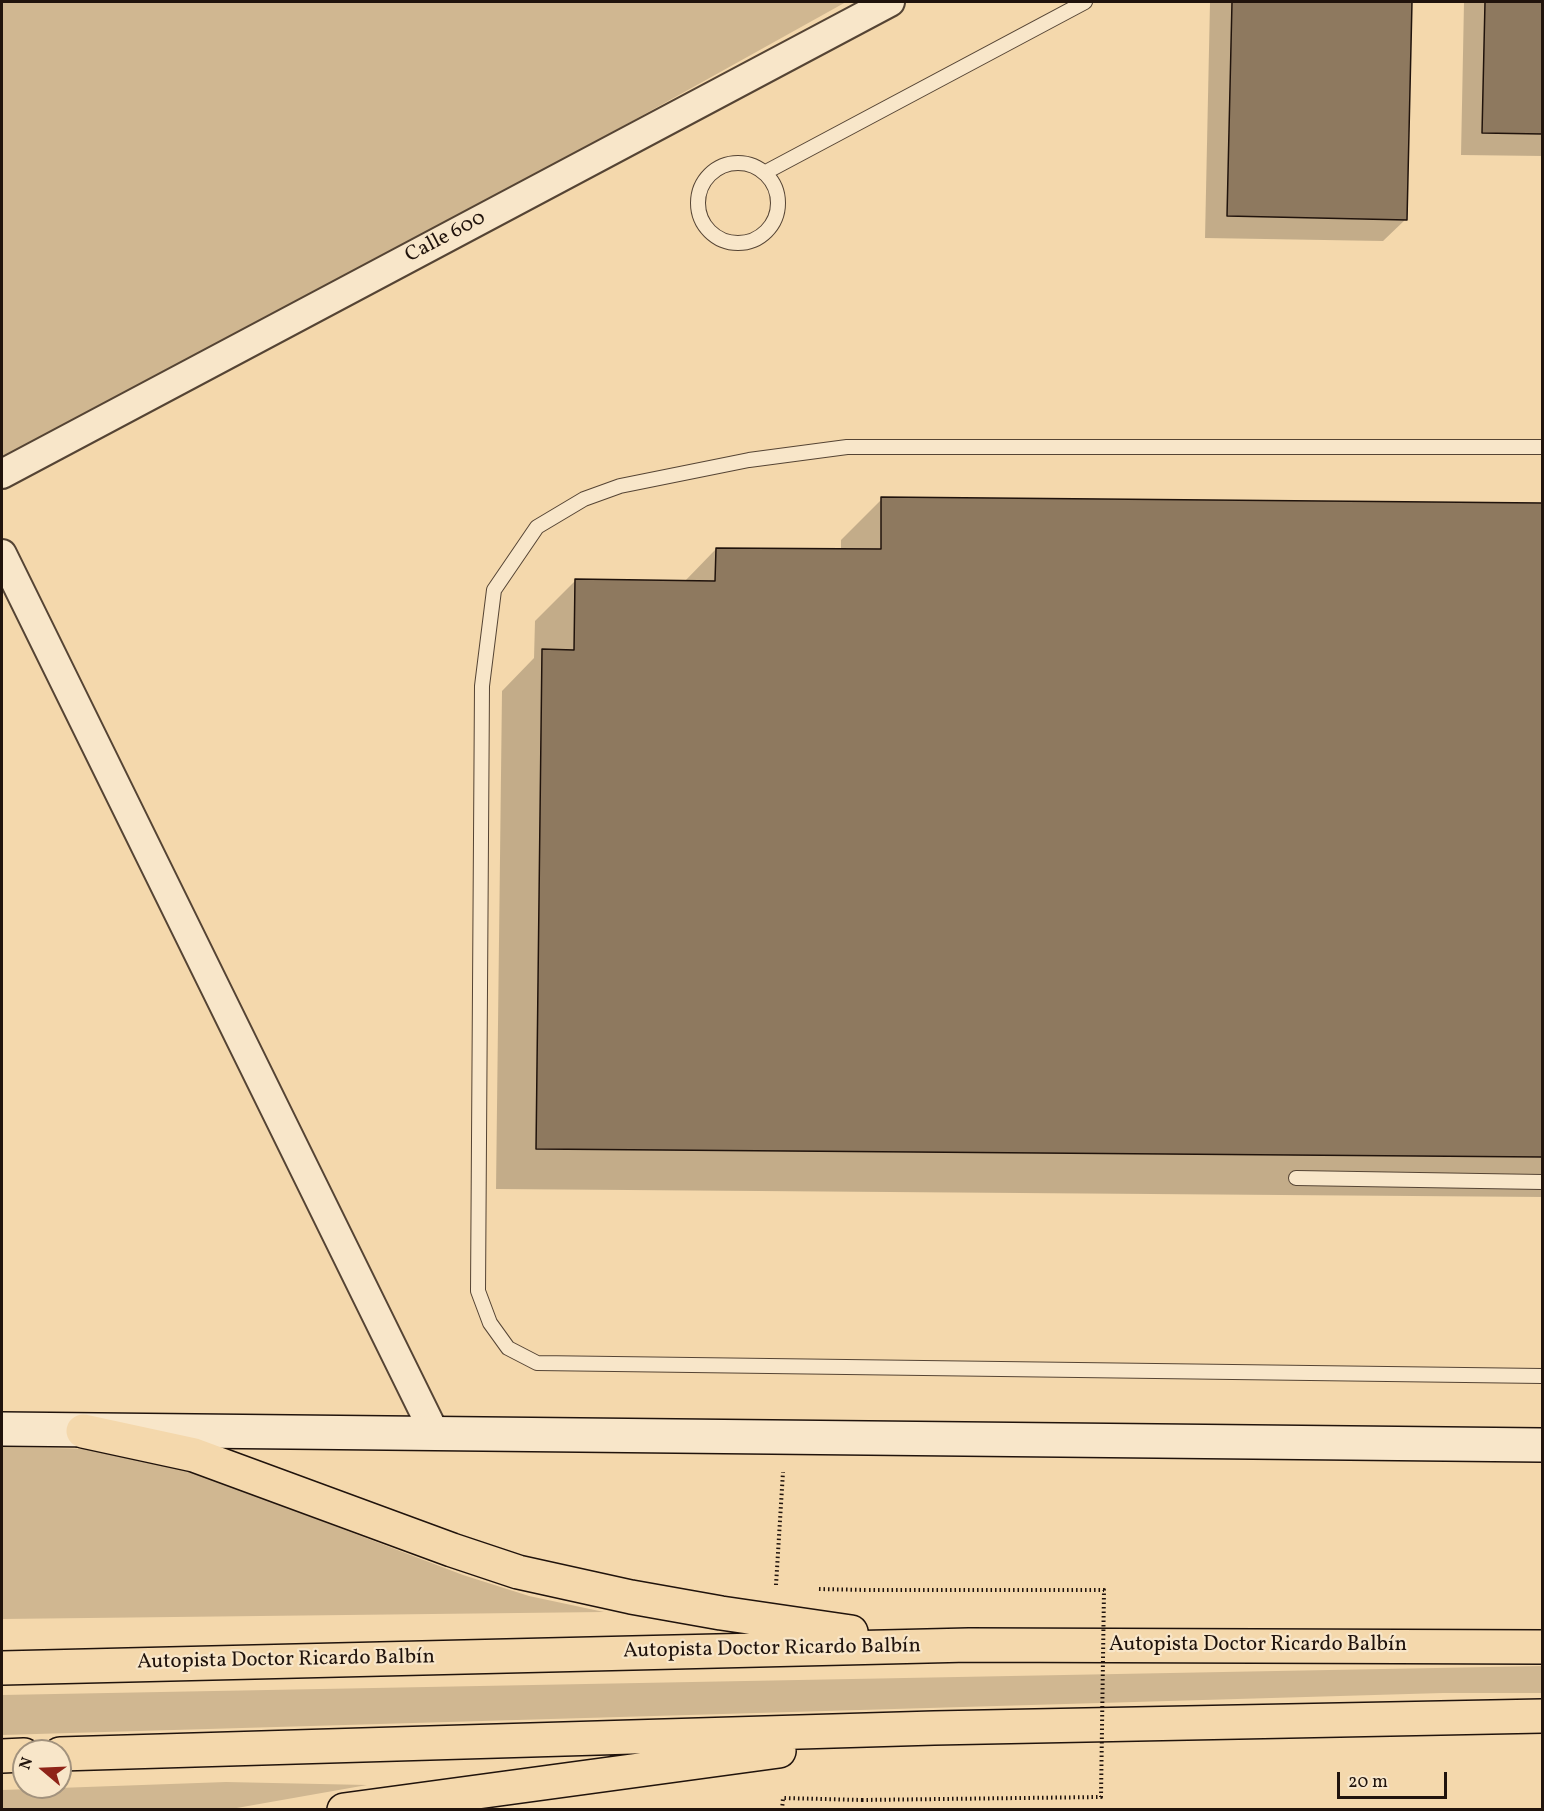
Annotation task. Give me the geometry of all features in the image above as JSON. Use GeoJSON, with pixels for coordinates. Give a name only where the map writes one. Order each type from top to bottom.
{"type":"FeatureCollection","features":[{"type":"Feature","properties":{"kind":"highway"},"geometry":{"type":"LineString","coordinates":[[82,1431],[194,1455],[518,1572],[631,1597],[721,1613],[969,1645]]}},
{"type":"Feature","properties":{"kind":"highway","name":"Autopista Doctor Ricardo Balbín"},"geometry":{"type":"LineString","coordinates":[[2,1668],[969,1645],[1542,1647]]}},
{"type":"Feature","properties":{"kind":"highway"},"geometry":{"type":"LineString","coordinates":[[72,1754],[934,1728],[1542,1716]]}},
{"type":"Feature","properties":{"kind":"highway"},"geometry":{"type":"LineString","coordinates":[[344,1809],[632,1772],[934,1728]]}},
{"type":"Feature","properties":{"kind":"street","name":"Calle 600"},"geometry":{"type":"LineString","coordinates":[[2,474],[890,2]]}},
{"type":"Feature","properties":{"kind":"street"},"geometry":{"type":"LineString","coordinates":[[2,554],[435,1434]]}},
{"type":"Feature","properties":{"kind":"street"},"geometry":{"type":"LineString","coordinates":[[2,1429],[1542,1445]]}},
{"type":"Feature","properties":{"kind":"lane"},"geometry":{"type":"LineString","coordinates":[[766,172],[1085,2]]}},
{"type":"Feature","properties":{"kind":"lane"},"geometry":{"type":"LineString","coordinates":[[741,162],[754,165],[766,172],[774,183],[779,208],[768,231],[746,243],[727,241],[710,232],[702,221],[698,207],[699,193],[714,170],[727,164],[741,162]]}},
{"type":"Feature","properties":{"kind":"lane"},"geometry":{"type":"LineString","coordinates":[[1542,447],[847,447],[749,460],[620,486],[584,499],[537,527],[494,590],[482,686],[478,1279],[478,1291],[490,1323],[508,1348],[537,1363],[1542,1376]]}},
{"type":"Feature","properties":{"kind":"lane"},"geometry":{"type":"LineString","coordinates":[[1296,1178],[1542,1182]]}},
{"type":"Feature","properties":{"kind":"path"},"geometry":{"type":"LineString","coordinates":[[776,1588],[785,1438]]}},
{"type":"Feature","properties":{"kind":"path"},"geometry":{"type":"LineString","coordinates":[[782,1809],[783,1798],[862,1800],[1101,1797],[1104,1590],[810,1589]]}},
{"type":"Feature","properties":{"kind":"shaded area"},"geometry":{"type":"Polygon","coordinates":[[[2,2],[846,2],[2,472],[2,2]]]}},
{"type":"Feature","properties":{"kind":"shaded area"},"geometry":{"type":"Polygon","coordinates":[[[2,1447],[99,1449],[175,1465],[463,1575],[529,1596],[604,1612],[2,1619],[2,1447]]]}},
{"type":"Feature","properties":{"kind":"shaded area"},"geometry":{"type":"Polygon","coordinates":[[[1542,1666],[1542,1693],[1443,1693],[2,1735],[2,1695],[1542,1666]]]}},
{"type":"Feature","properties":{"kind":"shaded area"},"geometry":{"type":"Polygon","coordinates":[[[226,1782],[367,1785],[231,1809],[2,1809],[2,1790],[12,1790],[12,1799],[72,1799],[72,1788],[226,1782]]]}},
{"type":"Feature","properties":{"kind":"building"},"geometry":{"type":"Polygon","coordinates":[[[1232,2],[1412,2],[1407,220],[1227,216],[1232,2]]]}},
{"type":"Feature","properties":{"kind":"building"},"geometry":{"type":"Polygon","coordinates":[[[1485,2],[1542,2],[1542,134],[1482,133],[1485,2]]]}},
{"type":"Feature","properties":{"kind":"building"},"geometry":{"type":"Polygon","coordinates":[[[881,497],[1542,503],[1542,1157],[536,1149],[542,649],[574,650],[575,579],[715,581],[716,548],[881,549],[881,497]]]}}]}
